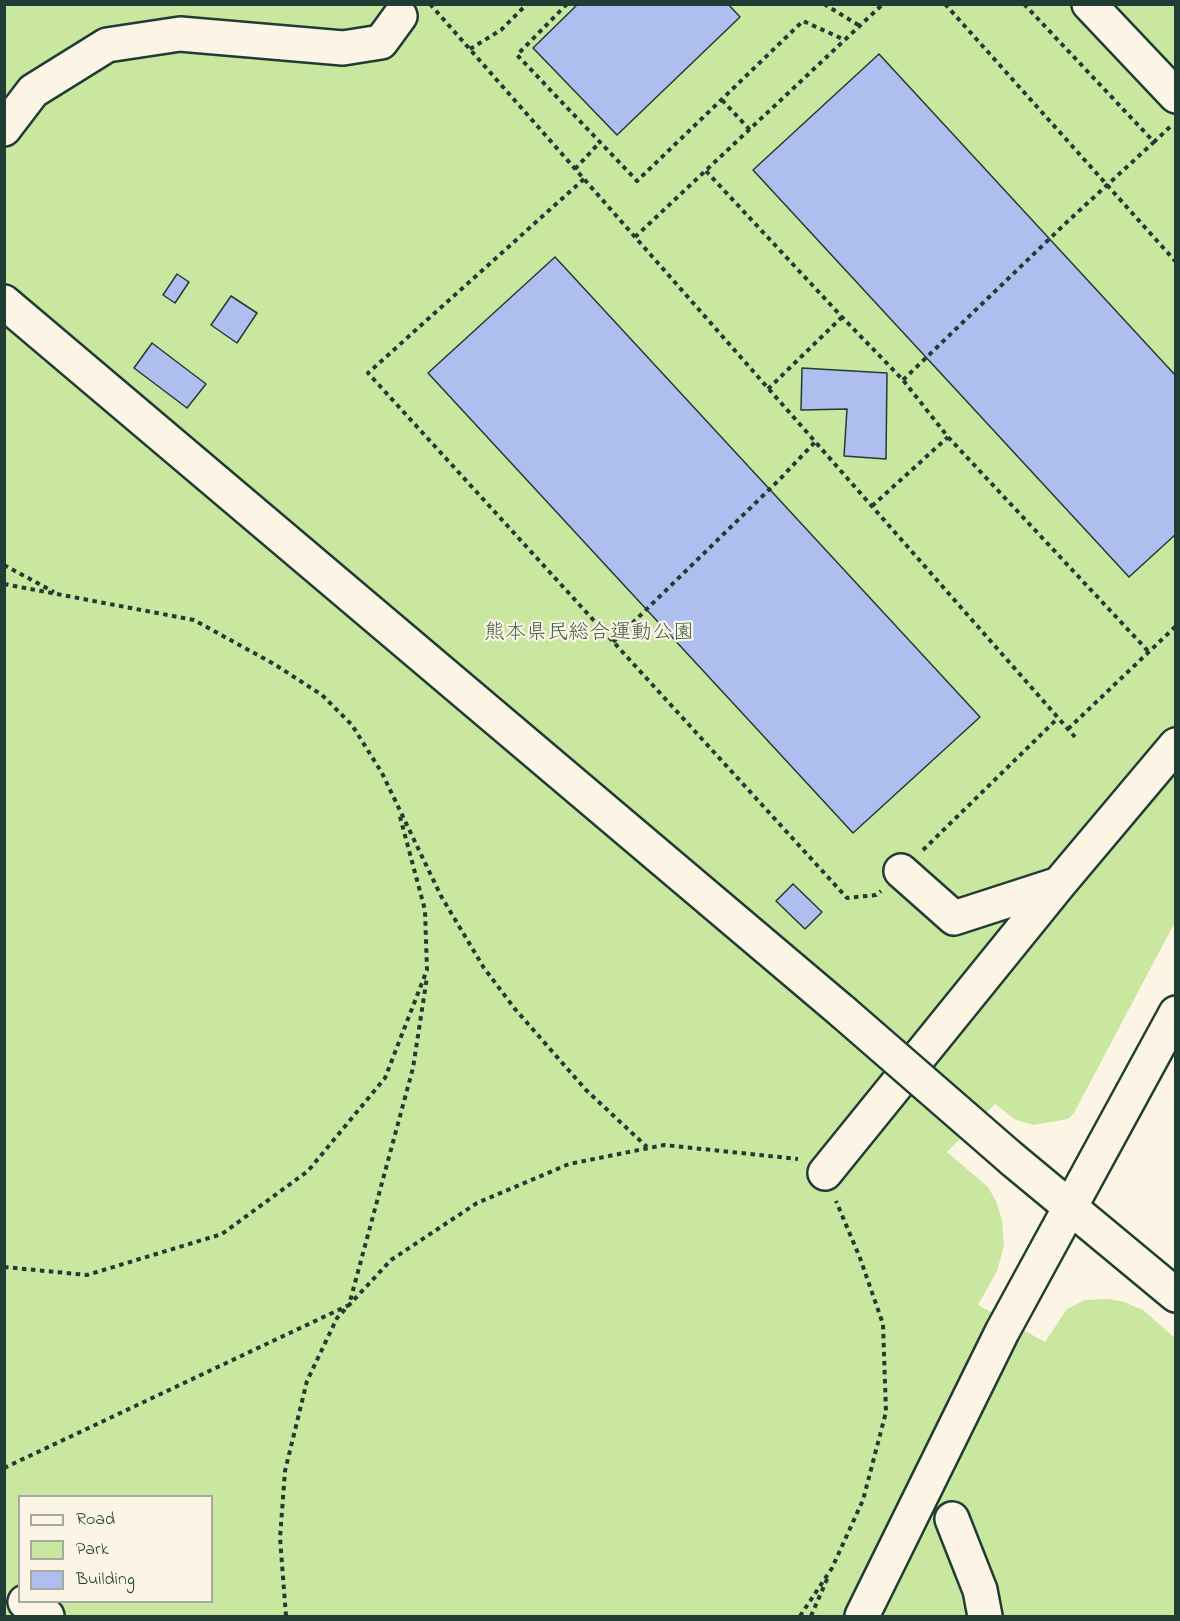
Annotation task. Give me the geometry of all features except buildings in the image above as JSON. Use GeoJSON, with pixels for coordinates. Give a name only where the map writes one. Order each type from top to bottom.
{"type":"FeatureCollection","features":[{"type":"Feature","properties":{"kind":"street"},"geometry":{"type":"LineString","coordinates":[[1089,4],[1176,96]]}},
{"type":"Feature","properties":{"kind":"street"},"geometry":{"type":"LineString","coordinates":[[4,129],[33,91],[107,45],[180,34],[343,48],[381,42],[400,16]]}},
{"type":"Feature","properties":{"kind":"street"},"geometry":{"type":"LineString","coordinates":[[4,302],[843,1012],[1069,1208],[1176,1295]]}},
{"type":"Feature","properties":{"kind":"street"},"geometry":{"type":"LineString","coordinates":[[825,1173],[1059,884],[1176,746]]}},
{"type":"Feature","properties":{"kind":"street"},"geometry":{"type":"LineString","coordinates":[[901,871],[954,918],[1059,884]]}},
{"type":"Feature","properties":{"kind":"street"},"geometry":{"type":"LineString","coordinates":[[862,1617],[1002,1332],[1176,1013]]}},
{"type":"Feature","properties":{"kind":"street"},"geometry":{"type":"LineString","coordinates":[[952,1519],[980,1590],[985,1617]]}},
{"type":"Feature","properties":{"kind":"street"},"geometry":{"type":"LineString","coordinates":[[4,1587],[18,1597]]}},
{"type":"Feature","properties":{"kind":"street"},"geometry":{"type":"LineString","coordinates":[[26,1603],[47,1617]]}},
{"type":"Feature","properties":{"kind":"path"},"geometry":{"type":"LineString","coordinates":[[430,4],[1075,737]]}},
{"type":"Feature","properties":{"kind":"path"},"geometry":{"type":"LineString","coordinates":[[470,49],[501,30],[527,4]]}},
{"type":"Feature","properties":{"kind":"path"},"geometry":{"type":"LineString","coordinates":[[567,4],[518,55],[637,182],[803,21],[845,40]]}},
{"type":"Feature","properties":{"kind":"path"},"geometry":{"type":"LineString","coordinates":[[824,4],[860,26]]}},
{"type":"Feature","properties":{"kind":"path"},"geometry":{"type":"LineString","coordinates":[[635,237],[883,4]]}},
{"type":"Feature","properties":{"kind":"path"},"geometry":{"type":"LineString","coordinates":[[945,4],[1176,262]]}},
{"type":"Feature","properties":{"kind":"path"},"geometry":{"type":"LineString","coordinates":[[1024,4],[1154,142]]}},
{"type":"Feature","properties":{"kind":"path"},"geometry":{"type":"LineString","coordinates":[[722,100],[750,130]]}},
{"type":"Feature","properties":{"kind":"path"},"geometry":{"type":"LineString","coordinates":[[903,380],[1176,122]]}},
{"type":"Feature","properties":{"kind":"path"},"geometry":{"type":"LineString","coordinates":[[575,169],[600,142]]}},
{"type":"Feature","properties":{"kind":"path"},"geometry":{"type":"LineString","coordinates":[[706,171],[903,380],[948,436],[1148,651]]}},
{"type":"Feature","properties":{"kind":"path"},"geometry":{"type":"LineString","coordinates":[[584,179],[368,374],[848,898],[876,895],[1058,718]]}},
{"type":"Feature","properties":{"kind":"path"},"geometry":{"type":"LineString","coordinates":[[768,388],[842,317]]}},
{"type":"Feature","properties":{"kind":"path"},"geometry":{"type":"LineString","coordinates":[[872,506],[948,436]]}},
{"type":"Feature","properties":{"kind":"path"},"geometry":{"type":"LineString","coordinates":[[613,642],[815,442]]}},
{"type":"Feature","properties":{"kind":"path"},"geometry":{"type":"LineString","coordinates":[[4,565],[56,594]]}},
{"type":"Feature","properties":{"kind":"path"},"geometry":{"type":"LineString","coordinates":[[4,584],[194,620],[274,664],[322,695],[352,725],[382,773],[441,896],[484,968],[515,1009],[586,1090],[647,1148]]}},
{"type":"Feature","properties":{"kind":"path"},"geometry":{"type":"LineString","coordinates":[[1068,729],[1176,626]]}},
{"type":"Feature","properties":{"kind":"path"},"geometry":{"type":"LineString","coordinates":[[4,1468],[349,1305],[413,1068],[428,970],[425,910],[396,803]]}},
{"type":"Feature","properties":{"kind":"path"},"geometry":{"type":"LineString","coordinates":[[4,1267],[87,1275],[222,1234],[308,1171],[385,1078],[428,970]]}},
{"type":"Feature","properties":{"kind":"path"},"geometry":{"type":"LineString","coordinates":[[286,1617],[280,1538],[285,1472],[307,1382],[337,1318],[391,1260],[477,1203],[569,1164],[664,1145],[811,1161],[825,1173],[860,1258],[883,1324],[886,1412],[863,1500],[811,1617]]}},
{"type":"Feature","properties":{"kind":"path"},"geometry":{"type":"LineString","coordinates":[[800,1617],[832,1568]]}},
{"type":"Feature","properties":{"kind":"green space","name":"熊本県民総合運動公園"},"geometry":{"type":"Polygon","coordinates":[[[5,5],[1175,5],[1175,922],[1074,1113],[1068,1119],[1034,1125],[1016,1120],[995,1104],[947,1152],[988,1187],[996,1201],[1002,1220],[1004,1246],[997,1271],[978,1305],[1045,1342],[1067,1309],[1085,1300],[1109,1299],[1143,1310],[1175,1338],[1175,1616],[5,1616],[5,5]]]}}]}
